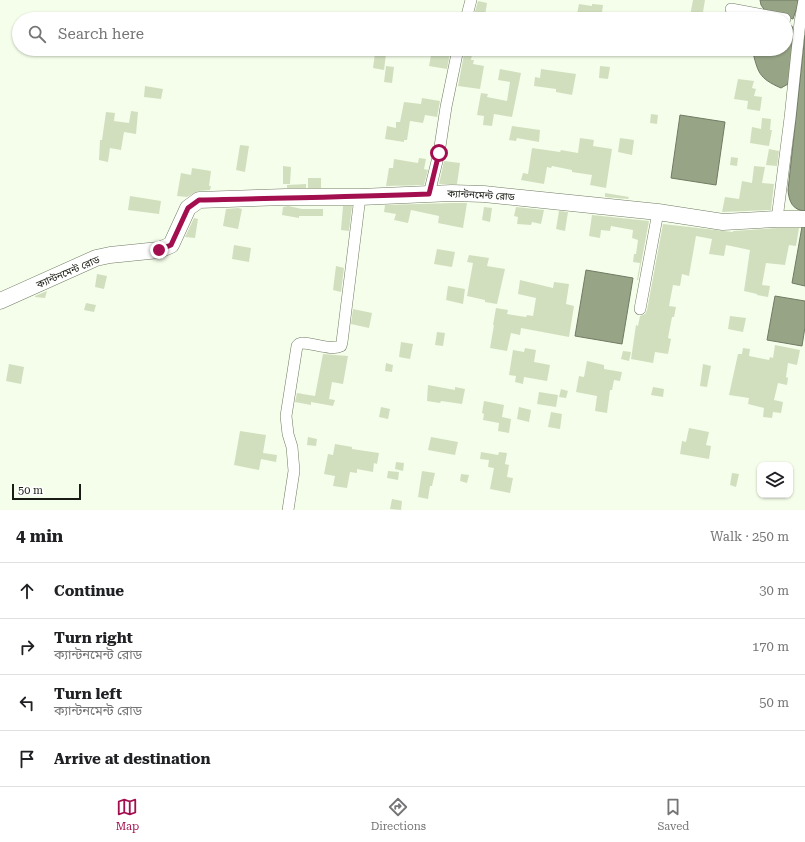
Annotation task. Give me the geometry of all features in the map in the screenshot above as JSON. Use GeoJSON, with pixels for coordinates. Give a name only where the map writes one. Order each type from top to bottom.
{"type":"FeatureCollection","features":[{"type":"Feature","properties":{"kind":"main road","name":"ক্যান্টনমেন্ট রোড"},"geometry":{"type":"LineString","coordinates":[[0,301],[96,258],[110,255],[159,250],[171,245],[188,208],[199,200],[484,194],[658,212],[723,222],[805,219]]}},
{"type":"Feature","properties":{"kind":"street"},"geometry":{"type":"LineString","coordinates":[[468,12],[471,0]]}},
{"type":"Feature","properties":{"kind":"street"},"geometry":{"type":"LineString","coordinates":[[777,219],[800,22],[804,0]]}},
{"type":"Feature","properties":{"kind":"street"},"geometry":{"type":"LineString","coordinates":[[731,9],[747,12]]}},
{"type":"Feature","properties":{"kind":"street"},"geometry":{"type":"LineString","coordinates":[[793,21],[800,22]]}},
{"type":"Feature","properties":{"kind":"street"},"geometry":{"type":"LineString","coordinates":[[429,194],[439,153],[457,56]]}},
{"type":"Feature","properties":{"kind":"street"},"geometry":{"type":"LineString","coordinates":[[288,510],[294,471],[292,447],[288,434],[286,416],[296,346],[302,343],[332,348],[337,348],[340,346],[344,327],[360,197]]}},
{"type":"Feature","properties":{"kind":"street"},"geometry":{"type":"LineString","coordinates":[[640,308],[658,212]]}},
{"type":"Feature","properties":{"kind":"shaded area"},"geometry":{"type":"Polygon","coordinates":[[[760,0],[798,0],[793,19],[793,12],[766,12],[761,5],[760,0]]]}},
{"type":"Feature","properties":{"kind":"shaded area"},"geometry":{"type":"Polygon","coordinates":[[[805,35],[805,211],[794,207],[789,198],[788,190],[805,35]]]}},
{"type":"Feature","properties":{"kind":"shaded area"},"geometry":{"type":"Polygon","coordinates":[[[754,56],[792,56],[791,71],[788,84],[781,88],[768,81],[760,73],[754,56]]]}},
{"type":"Feature","properties":{"kind":"shaded area"},"geometry":{"type":"Polygon","coordinates":[[[680,115],[725,122],[716,185],[671,178],[680,115]]]}},
{"type":"Feature","properties":{"kind":"shaded area"},"geometry":{"type":"Polygon","coordinates":[[[803,221],[805,221],[805,286],[792,283],[803,221]]]}},
{"type":"Feature","properties":{"kind":"shaded area"},"geometry":{"type":"Polygon","coordinates":[[[586,270],[633,278],[622,344],[575,336],[586,270]]]}},
{"type":"Feature","properties":{"kind":"shaded area"},"geometry":{"type":"Polygon","coordinates":[[[775,296],[805,301],[805,327],[802,346],[767,340],[775,296]]]}},
{"type":"Feature","properties":{"kind":"building"},"geometry":{"type":"Polygon","coordinates":[[[693,0],[705,0],[703,12],[691,12],[693,0]]]}},
{"type":"Feature","properties":{"kind":"building"},"geometry":{"type":"Polygon","coordinates":[[[478,1],[487,3],[486,12],[475,12],[478,1]]]}},
{"type":"Feature","properties":{"kind":"building"},"geometry":{"type":"Polygon","coordinates":[[[579,4],[592,6],[592,4],[603,5],[602,12],[577,12],[579,4]]]}},
{"type":"Feature","properties":{"kind":"building"},"geometry":{"type":"Polygon","coordinates":[[[375,56],[386,56],[384,70],[373,68],[375,56]]]}},
{"type":"Feature","properties":{"kind":"building"},"geometry":{"type":"Polygon","coordinates":[[[431,56],[449,56],[447,69],[429,66],[431,56]]]}},
{"type":"Feature","properties":{"kind":"building"},"geometry":{"type":"Polygon","coordinates":[[[464,56],[472,56],[471,60],[474,60],[473,64],[484,66],[480,89],[458,86],[464,56]]]}},
{"type":"Feature","properties":{"kind":"building"},"geometry":{"type":"Polygon","coordinates":[[[386,66],[394,67],[392,83],[384,82],[386,66]]]}},
{"type":"Feature","properties":{"kind":"building"},"geometry":{"type":"Polygon","coordinates":[[[600,66],[610,67],[608,79],[599,78],[600,66]]]}},
{"type":"Feature","properties":{"kind":"building"},"geometry":{"type":"Polygon","coordinates":[[[500,69],[521,73],[512,117],[494,114],[492,126],[483,125],[484,116],[477,115],[481,93],[488,94],[487,97],[507,101],[510,82],[498,80],[500,69]]]}},
{"type":"Feature","properties":{"kind":"building"},"geometry":{"type":"Polygon","coordinates":[[[541,69],[576,74],[572,95],[556,92],[556,89],[534,86],[535,77],[540,78],[541,69]]]}},
{"type":"Feature","properties":{"kind":"building"},"geometry":{"type":"Polygon","coordinates":[[[738,79],[754,81],[752,88],[756,89],[754,96],[762,97],[760,111],[747,109],[748,101],[734,99],[738,79]]]}},
{"type":"Feature","properties":{"kind":"building"},"geometry":{"type":"Polygon","coordinates":[[[145,86],[163,89],[161,99],[144,97],[145,86]]]}},
{"type":"Feature","properties":{"kind":"building"},"geometry":{"type":"Polygon","coordinates":[[[422,98],[440,101],[437,117],[425,115],[423,123],[410,121],[407,140],[404,140],[404,142],[385,139],[387,126],[396,128],[396,122],[400,122],[404,102],[421,104],[422,98]]]}},
{"type":"Feature","properties":{"kind":"building"},"geometry":{"type":"Polygon","coordinates":[[[131,111],[138,112],[136,134],[124,132],[121,150],[110,148],[108,162],[99,160],[100,140],[102,140],[106,112],[115,113],[114,121],[129,123],[131,111]]]}},
{"type":"Feature","properties":{"kind":"building"},"geometry":{"type":"Polygon","coordinates":[[[651,114],[658,115],[657,124],[650,123],[651,114]]]}},
{"type":"Feature","properties":{"kind":"building"},"geometry":{"type":"Polygon","coordinates":[[[762,118],[771,119],[770,130],[772,130],[769,146],[750,143],[752,127],[761,129],[762,118]]]}},
{"type":"Feature","properties":{"kind":"building"},"geometry":{"type":"Polygon","coordinates":[[[512,126],[540,130],[539,142],[517,138],[516,141],[509,140],[512,126]]]}},
{"type":"Feature","properties":{"kind":"building"},"geometry":{"type":"Polygon","coordinates":[[[580,138],[594,140],[593,146],[612,149],[606,188],[590,185],[592,175],[572,172],[572,170],[552,166],[551,168],[547,167],[544,184],[521,180],[523,173],[528,174],[532,148],[578,153],[580,138]]]}},
{"type":"Feature","properties":{"kind":"building"},"geometry":{"type":"Polygon","coordinates":[[[620,138],[634,140],[632,155],[618,152],[620,138]]]}},
{"type":"Feature","properties":{"kind":"building"},"geometry":{"type":"Polygon","coordinates":[[[240,145],[249,146],[245,172],[236,170],[240,145]]]}},
{"type":"Feature","properties":{"kind":"building"},"geometry":{"type":"Polygon","coordinates":[[[769,149],[779,151],[777,166],[766,165],[769,149]]]}},
{"type":"Feature","properties":{"kind":"building"},"geometry":{"type":"Polygon","coordinates":[[[731,157],[738,158],[737,166],[730,165],[731,157]]]}},
{"type":"Feature","properties":{"kind":"building"},"geometry":{"type":"Polygon","coordinates":[[[419,158],[426,159],[424,169],[428,170],[424,185],[386,186],[389,168],[393,168],[394,159],[418,163],[419,158]]]}},
{"type":"Feature","properties":{"kind":"building"},"geometry":{"type":"Polygon","coordinates":[[[444,161],[460,163],[457,184],[439,184],[444,161]]]}},
{"type":"Feature","properties":{"kind":"building"},"geometry":{"type":"Polygon","coordinates":[[[283,166],[291,167],[290,184],[283,184],[283,166]]]}},
{"type":"Feature","properties":{"kind":"building"},"geometry":{"type":"Polygon","coordinates":[[[754,166],[765,167],[762,183],[774,184],[771,210],[722,212],[725,197],[739,199],[742,181],[752,183],[754,166]]]}},
{"type":"Feature","properties":{"kind":"building"},"geometry":{"type":"Polygon","coordinates":[[[192,168],[211,171],[209,186],[211,186],[210,190],[198,191],[187,197],[177,196],[181,173],[191,175],[192,168]]]}},
{"type":"Feature","properties":{"kind":"building"},"geometry":{"type":"Polygon","coordinates":[[[308,178],[321,178],[321,188],[308,188],[308,178]]]}},
{"type":"Feature","properties":{"kind":"building"},"geometry":{"type":"Polygon","coordinates":[[[306,184],[306,188],[287,188],[287,185],[306,184]]]}},
{"type":"Feature","properties":{"kind":"building"},"geometry":{"type":"Polygon","coordinates":[[[605,193],[629,197],[628,199],[605,197],[605,193]]]}},
{"type":"Feature","properties":{"kind":"building"},"geometry":{"type":"Polygon","coordinates":[[[130,196],[161,201],[159,214],[128,210],[130,196]]]}},
{"type":"Feature","properties":{"kind":"building"},"geometry":{"type":"Polygon","coordinates":[[[467,203],[463,228],[438,223],[439,216],[411,210],[408,223],[394,220],[396,214],[384,212],[385,205],[467,203]]]}},
{"type":"Feature","properties":{"kind":"building"},"geometry":{"type":"Polygon","coordinates":[[[288,206],[302,209],[323,209],[323,216],[299,216],[299,218],[282,215],[283,207],[288,206]]]}},
{"type":"Feature","properties":{"kind":"building"},"geometry":{"type":"Polygon","coordinates":[[[343,206],[352,206],[349,231],[341,230],[343,206]]]}},
{"type":"Feature","properties":{"kind":"building"},"geometry":{"type":"Polygon","coordinates":[[[484,207],[492,208],[490,222],[482,220],[484,207]]]}},
{"type":"Feature","properties":{"kind":"building"},"geometry":{"type":"Polygon","coordinates":[[[516,207],[544,210],[541,224],[532,222],[531,225],[517,224],[518,217],[514,216],[516,207]]]}},
{"type":"Feature","properties":{"kind":"building"},"geometry":{"type":"Polygon","coordinates":[[[226,209],[242,209],[238,229],[223,226],[226,209]]]}},
{"type":"Feature","properties":{"kind":"building"},"geometry":{"type":"Polygon","coordinates":[[[559,211],[568,212],[565,231],[556,229],[559,211]]]}},
{"type":"Feature","properties":{"kind":"building"},"geometry":{"type":"Polygon","coordinates":[[[592,215],[649,221],[638,280],[640,263],[633,262],[638,240],[632,238],[633,230],[611,226],[610,231],[601,230],[600,238],[589,236],[592,215]]]}},
{"type":"Feature","properties":{"kind":"building"},"geometry":{"type":"Polygon","coordinates":[[[194,218],[198,219],[195,238],[185,237],[194,218]]]}},
{"type":"Feature","properties":{"kind":"building"},"geometry":{"type":"Polygon","coordinates":[[[663,224],[733,232],[777,228],[799,228],[796,246],[789,245],[785,265],[766,263],[762,285],[770,286],[768,297],[744,291],[750,250],[726,245],[724,256],[709,254],[712,239],[696,236],[689,276],[682,274],[680,286],[673,285],[669,306],[676,307],[674,317],[672,317],[668,338],[671,339],[668,354],[655,352],[653,363],[631,359],[636,325],[638,326],[640,316],[645,314],[647,310],[663,224]]]}},
{"type":"Feature","properties":{"kind":"building"},"geometry":{"type":"Polygon","coordinates":[[[234,245],[251,248],[249,262],[232,259],[234,245]]]}},
{"type":"Feature","properties":{"kind":"building"},"geometry":{"type":"Polygon","coordinates":[[[437,249],[455,252],[452,267],[434,264],[437,249]]]}},
{"type":"Feature","properties":{"kind":"building"},"geometry":{"type":"Polygon","coordinates":[[[469,255],[489,258],[487,266],[505,269],[497,304],[467,296],[473,263],[467,262],[469,255]]]}},
{"type":"Feature","properties":{"kind":"building"},"geometry":{"type":"Polygon","coordinates":[[[336,266],[344,268],[341,292],[333,290],[336,266]]]}},
{"type":"Feature","properties":{"kind":"building"},"geometry":{"type":"Polygon","coordinates":[[[97,274],[107,276],[104,289],[95,287],[97,274]]]}},
{"type":"Feature","properties":{"kind":"building"},"geometry":{"type":"Polygon","coordinates":[[[520,280],[553,288],[554,282],[569,284],[566,304],[574,306],[569,337],[521,328],[520,335],[511,333],[507,351],[490,348],[496,308],[508,310],[507,314],[526,317],[527,315],[533,316],[536,298],[518,294],[520,280]]]}},
{"type":"Feature","properties":{"kind":"building"},"geometry":{"type":"Polygon","coordinates":[[[448,286],[465,289],[463,304],[446,300],[448,286]]]}},
{"type":"Feature","properties":{"kind":"building"},"geometry":{"type":"Polygon","coordinates":[[[47,291],[45,298],[35,297],[35,296],[47,291]]]}},
{"type":"Feature","properties":{"kind":"building"},"geometry":{"type":"Polygon","coordinates":[[[86,303],[96,305],[94,312],[84,310],[86,303]]]}},
{"type":"Feature","properties":{"kind":"building"},"geometry":{"type":"Polygon","coordinates":[[[353,309],[372,313],[369,328],[351,324],[353,309]]]}},
{"type":"Feature","properties":{"kind":"building"},"geometry":{"type":"Polygon","coordinates":[[[730,316],[746,318],[743,332],[728,329],[730,316]]]}},
{"type":"Feature","properties":{"kind":"building"},"geometry":{"type":"Polygon","coordinates":[[[437,332],[445,333],[443,346],[435,345],[437,332]]]}},
{"type":"Feature","properties":{"kind":"building"},"geometry":{"type":"Polygon","coordinates":[[[401,342],[413,344],[410,359],[399,357],[401,342]]]}},
{"type":"Feature","properties":{"kind":"building"},"geometry":{"type":"Polygon","coordinates":[[[775,345],[800,350],[797,365],[788,363],[786,377],[788,378],[787,385],[778,383],[774,400],[783,402],[781,413],[773,412],[772,418],[763,417],[764,408],[748,404],[749,398],[729,395],[738,354],[742,354],[743,348],[750,349],[749,356],[769,360],[770,357],[773,358],[775,345]]]}},
{"type":"Feature","properties":{"kind":"building"},"geometry":{"type":"Polygon","coordinates":[[[525,348],[536,350],[534,362],[550,365],[547,381],[524,377],[523,384],[515,382],[516,376],[509,375],[513,350],[524,352],[525,348]]]}},
{"type":"Feature","properties":{"kind":"building"},"geometry":{"type":"Polygon","coordinates":[[[623,351],[631,352],[629,361],[621,359],[623,351]]]}},
{"type":"Feature","properties":{"kind":"building"},"geometry":{"type":"Polygon","coordinates":[[[323,354],[348,356],[343,384],[332,382],[329,399],[335,400],[333,406],[311,402],[311,405],[295,402],[297,393],[315,396],[323,354]]]}},
{"type":"Feature","properties":{"kind":"building"},"geometry":{"type":"Polygon","coordinates":[[[587,361],[604,365],[604,369],[622,372],[620,381],[614,380],[612,390],[610,390],[607,413],[595,411],[597,396],[576,392],[579,376],[584,377],[587,361]]]}},
{"type":"Feature","properties":{"kind":"building"},"geometry":{"type":"Polygon","coordinates":[[[386,363],[393,365],[392,372],[385,371],[386,363]]]}},
{"type":"Feature","properties":{"kind":"building"},"geometry":{"type":"Polygon","coordinates":[[[9,364],[24,367],[21,384],[6,381],[9,364]]]}},
{"type":"Feature","properties":{"kind":"building"},"geometry":{"type":"Polygon","coordinates":[[[703,364],[711,366],[707,387],[700,386],[703,364]]]}},
{"type":"Feature","properties":{"kind":"building"},"geometry":{"type":"Polygon","coordinates":[[[428,385],[455,390],[455,387],[465,389],[462,404],[427,401],[428,385]]]}},
{"type":"Feature","properties":{"kind":"building"},"geometry":{"type":"Polygon","coordinates":[[[653,387],[664,389],[663,397],[651,395],[653,387]]]}},
{"type":"Feature","properties":{"kind":"building"},"geometry":{"type":"Polygon","coordinates":[[[561,389],[568,391],[566,398],[559,397],[561,389]]]}},
{"type":"Feature","properties":{"kind":"building"},"geometry":{"type":"Polygon","coordinates":[[[539,392],[558,395],[556,407],[537,404],[539,392]]]}},
{"type":"Feature","properties":{"kind":"building"},"geometry":{"type":"Polygon","coordinates":[[[484,401],[504,405],[502,417],[511,419],[509,433],[498,431],[499,423],[483,420],[484,414],[482,413],[484,401]]]}},
{"type":"Feature","properties":{"kind":"building"},"geometry":{"type":"Polygon","coordinates":[[[381,407],[390,409],[388,419],[379,417],[381,407]]]}},
{"type":"Feature","properties":{"kind":"building"},"geometry":{"type":"Polygon","coordinates":[[[519,407],[531,410],[529,422],[517,419],[519,407]]]}},
{"type":"Feature","properties":{"kind":"building"},"geometry":{"type":"Polygon","coordinates":[[[551,412],[562,414],[560,429],[548,427],[551,412]]]}},
{"type":"Feature","properties":{"kind":"building"},"geometry":{"type":"Polygon","coordinates":[[[689,428],[709,432],[706,445],[711,446],[709,459],[680,454],[682,441],[686,442],[689,428]]]}},
{"type":"Feature","properties":{"kind":"building"},"geometry":{"type":"Polygon","coordinates":[[[240,431],[266,435],[263,453],[277,455],[276,462],[261,459],[259,470],[234,465],[240,431]]]}},
{"type":"Feature","properties":{"kind":"building"},"geometry":{"type":"Polygon","coordinates":[[[308,437],[317,439],[316,446],[307,445],[308,437]]]}},
{"type":"Feature","properties":{"kind":"building"},"geometry":{"type":"Polygon","coordinates":[[[431,437],[458,442],[455,455],[428,450],[431,437]]]}},
{"type":"Feature","properties":{"kind":"building"},"geometry":{"type":"Polygon","coordinates":[[[335,444],[352,447],[352,449],[379,453],[377,464],[374,463],[373,472],[357,469],[357,473],[350,472],[347,488],[333,486],[335,476],[324,474],[328,454],[333,455],[335,444]]]}},
{"type":"Feature","properties":{"kind":"building"},"geometry":{"type":"Polygon","coordinates":[[[481,452],[498,455],[499,452],[507,453],[505,464],[509,465],[507,477],[513,478],[510,493],[490,489],[494,468],[488,467],[489,460],[480,459],[481,452]]]}},
{"type":"Feature","properties":{"kind":"building"},"geometry":{"type":"Polygon","coordinates":[[[396,462],[404,463],[403,471],[395,469],[396,462]]]}},
{"type":"Feature","properties":{"kind":"building"},"geometry":{"type":"Polygon","coordinates":[[[388,471],[399,472],[398,480],[387,478],[388,471]]]}},
{"type":"Feature","properties":{"kind":"building"},"geometry":{"type":"Polygon","coordinates":[[[422,471],[435,473],[432,486],[430,486],[428,499],[418,497],[422,471]]]}},
{"type":"Feature","properties":{"kind":"building"},"geometry":{"type":"Polygon","coordinates":[[[732,473],[739,474],[736,487],[730,485],[732,473]]]}},
{"type":"Feature","properties":{"kind":"building"},"geometry":{"type":"Polygon","coordinates":[[[461,474],[469,475],[467,483],[460,481],[461,474]]]}},
{"type":"Feature","properties":{"kind":"building"},"geometry":{"type":"Polygon","coordinates":[[[392,499],[402,501],[401,510],[390,509],[392,499]]]}},
{"type":"Feature","properties":{"kind":"route"},"geometry":{"type":"LineString","coordinates":[[159,250],[171,245],[188,208],[199,200],[429,194],[439,153]]}}]}
